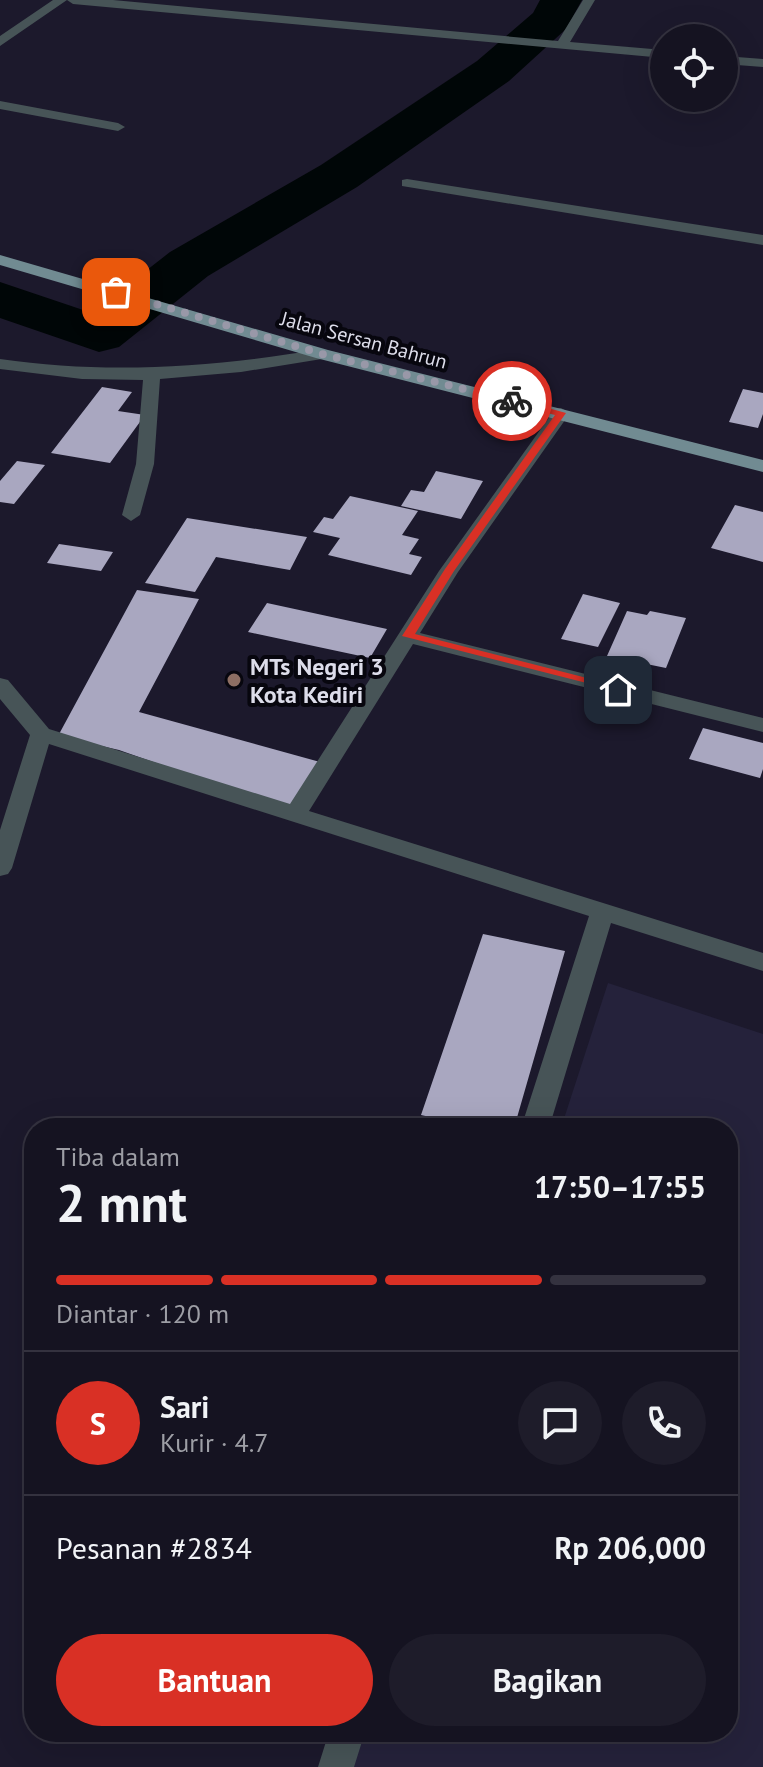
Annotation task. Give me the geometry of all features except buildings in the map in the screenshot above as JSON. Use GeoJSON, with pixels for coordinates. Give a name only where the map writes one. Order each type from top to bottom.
{"type":"FeatureCollection","features":[{"type":"Feature","properties":{"kind":"main road","name":"Jalan Sersan Bahrun"},"geometry":{"type":"LineString","coordinates":[[0,260],[322,354],[763,466]]}},
{"type":"Feature","properties":{"kind":"street"},"geometry":{"type":"LineString","coordinates":[[0,42],[61,0]]}},
{"type":"Feature","properties":{"kind":"street"},"geometry":{"type":"LineString","coordinates":[[73,0],[650,53]]}},
{"type":"Feature","properties":{"kind":"street"},"geometry":{"type":"LineString","coordinates":[[562,45],[589,0]]}},
{"type":"Feature","properties":{"kind":"street"},"geometry":{"type":"LineString","coordinates":[[738,61],[763,63]]}},
{"type":"Feature","properties":{"kind":"street"},"geometry":{"type":"LineString","coordinates":[[0,105],[118,127]]}},
{"type":"Feature","properties":{"kind":"street"},"geometry":{"type":"LineString","coordinates":[[407,183],[763,240]]}},
{"type":"Feature","properties":{"kind":"street"},"geometry":{"type":"LineString","coordinates":[[0,364],[77,376],[152,375],[214,371],[322,354]]}},
{"type":"Feature","properties":{"kind":"street"},"geometry":{"type":"LineString","coordinates":[[131,515],[145,464],[152,375]]}},
{"type":"Feature","properties":{"kind":"street"},"geometry":{"type":"LineString","coordinates":[[295,815],[449,571],[561,413]]}},
{"type":"Feature","properties":{"kind":"street"},"geometry":{"type":"LineString","coordinates":[[408,636],[763,725]]}},
{"type":"Feature","properties":{"kind":"street"},"geometry":{"type":"LineString","coordinates":[[0,685],[41,734],[763,962]]}},
{"type":"Feature","properties":{"kind":"street"},"geometry":{"type":"LineString","coordinates":[[0,868],[41,734]]}},
{"type":"Feature","properties":{"kind":"street"},"geometry":{"type":"LineString","coordinates":[[538,1118],[602,913]]}},
{"type":"Feature","properties":{"kind":"street"},"geometry":{"type":"LineString","coordinates":[[336,1767],[344,1742]]}},
{"type":"Feature","properties":{"kind":"shaded area"},"geometry":{"type":"Polygon","coordinates":[[[608,983],[763,1034],[763,1767],[350,1767],[359,1742],[738,1742],[738,1118],[564,1118],[608,983]]]}},
{"type":"Feature","properties":{"kind":"waterway"},"geometry":{"type":"LineString","coordinates":[[0,299],[99,335],[189,264],[339,176],[493,71],[551,20],[561,0]]}},
{"type":"Feature","properties":{"kind":"way so far"},"geometry":{"type":"LineString","coordinates":[[116,292],[322,354],[512,401]]}},
{"type":"Feature","properties":{"kind":"place","name":"MTs Negeri 3 Kota Kediri"},"geometry":{"type":"Point","coordinates":[234,680]}},
{"type":"Feature","properties":{"kind":"route"},"geometry":{"type":"LineString","coordinates":[[512,401],[561,413],[449,571],[408,636],[618,690]]}}]}
